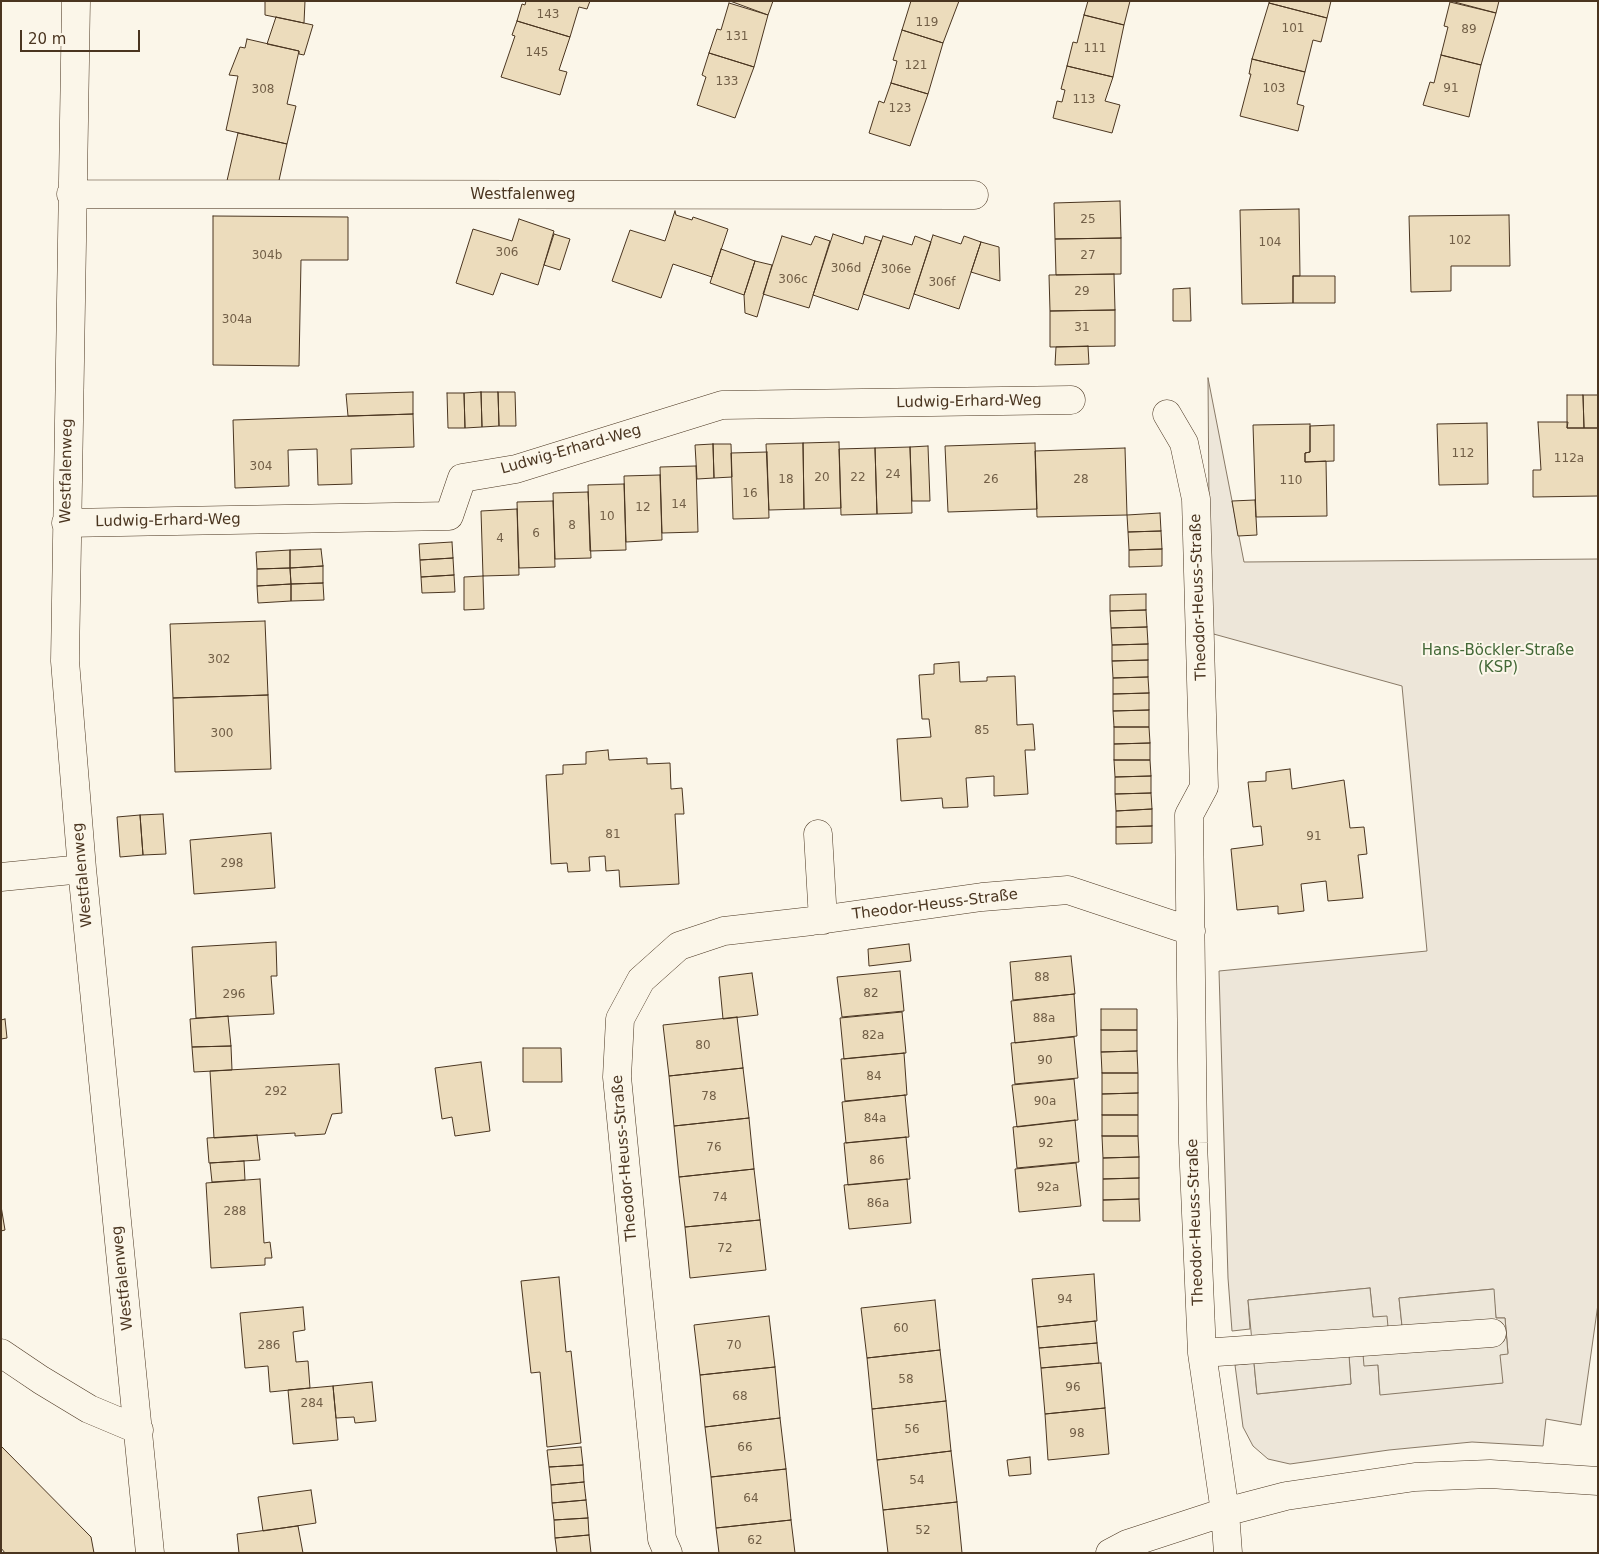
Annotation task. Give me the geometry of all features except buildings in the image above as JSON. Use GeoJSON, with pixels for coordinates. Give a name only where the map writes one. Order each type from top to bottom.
{"type":"FeatureCollection","features":[{"type":"Feature","properties":{"kind":"street","name":"Westfalenweg"},"geometry":{"type":"LineString","coordinates":[[76,1],[71,194],[65,661],[82,869],[150,1553]]}},
{"type":"Feature","properties":{"kind":"street","name":"Westfalenweg"},"geometry":{"type":"LineString","coordinates":[[71,194],[974,195]]}},
{"type":"Feature","properties":{"kind":"street","name":"Ludwig-Erhard-Weg"},"geometry":{"type":"LineString","coordinates":[[66,523],[449,516],[462,478],[516,469],[722,404],[1071,400]]}},
{"type":"Feature","properties":{"kind":"street","name":"Theodor-Heuss-Straße"},"geometry":{"type":"LineString","coordinates":[[1168,414],[1184,443],[1196,499],[1204,787],[1189,815],[1192,1144],[1202,1353],[1225,1512],[1228,1553]]}},
{"type":"Feature","properties":{"kind":"street"},"geometry":{"type":"LineString","coordinates":[[818,834],[823,920]]}},
{"type":"Feature","properties":{"kind":"street"},"geometry":{"type":"LineString","coordinates":[[1,876],[82,869]]}},
{"type":"Feature","properties":{"kind":"street","name":"Theodor-Heuss-Straße"},"geometry":{"type":"LineString","coordinates":[[668,1553],[662,1539],[617,1077],[620,1019],[640,980],[679,946],[724,930],[823,920],[982,897],[1068,890],[1191,931]]}},
{"type":"Feature","properties":{"kind":"street"},"geometry":{"type":"LineString","coordinates":[[1202,1353],[1492,1333]]}},
{"type":"Feature","properties":{"kind":"street"},"geometry":{"type":"LineString","coordinates":[[1,1353],[89,1409],[139,1430]]}},
{"type":"Feature","properties":{"kind":"street"},"geometry":{"type":"LineString","coordinates":[[1110,1553],[1127,1544],[1225,1512],[1286,1496],[1415,1477],[1490,1474],[1598,1481]]}},
{"type":"Feature","properties":{"kind":"green space","name":"Hans-Böckler-Straße (KSP)"},"geometry":{"type":"Polygon","coordinates":[[[1208,378],[1244,562],[1598,559],[1598,1304],[1581,1425],[1546,1419],[1543,1446],[1472,1442],[1389,1450],[1290,1464],[1268,1459],[1253,1446],[1243,1427],[1235,1365],[1254,1363],[1257,1394],[1351,1384],[1349,1355],[1363,1354],[1378,1365],[1380,1394],[1502,1383],[1499,1355],[1508,1353],[1505,1318],[1496,1318],[1493,1289],[1399,1298],[1402,1326],[1388,1328],[1373,1317],[1370,1288],[1248,1300],[1250,1329],[1232,1331],[1228,1278],[1219,971],[1427,951],[1402,686],[1210,633],[1208,378]]]}},
{"type":"Feature","properties":{"kind":"shaded area"},"geometry":{"type":"Polygon","coordinates":[[[1370,1288],[1373,1317],[1387,1316],[1388,1327],[1402,1326],[1399,1298],[1494,1289],[1496,1318],[1505,1318],[1508,1354],[1500,1355],[1503,1383],[1380,1395],[1378,1365],[1364,1366],[1363,1354],[1349,1355],[1351,1384],[1257,1394],[1248,1300],[1370,1288]]]}}]}
